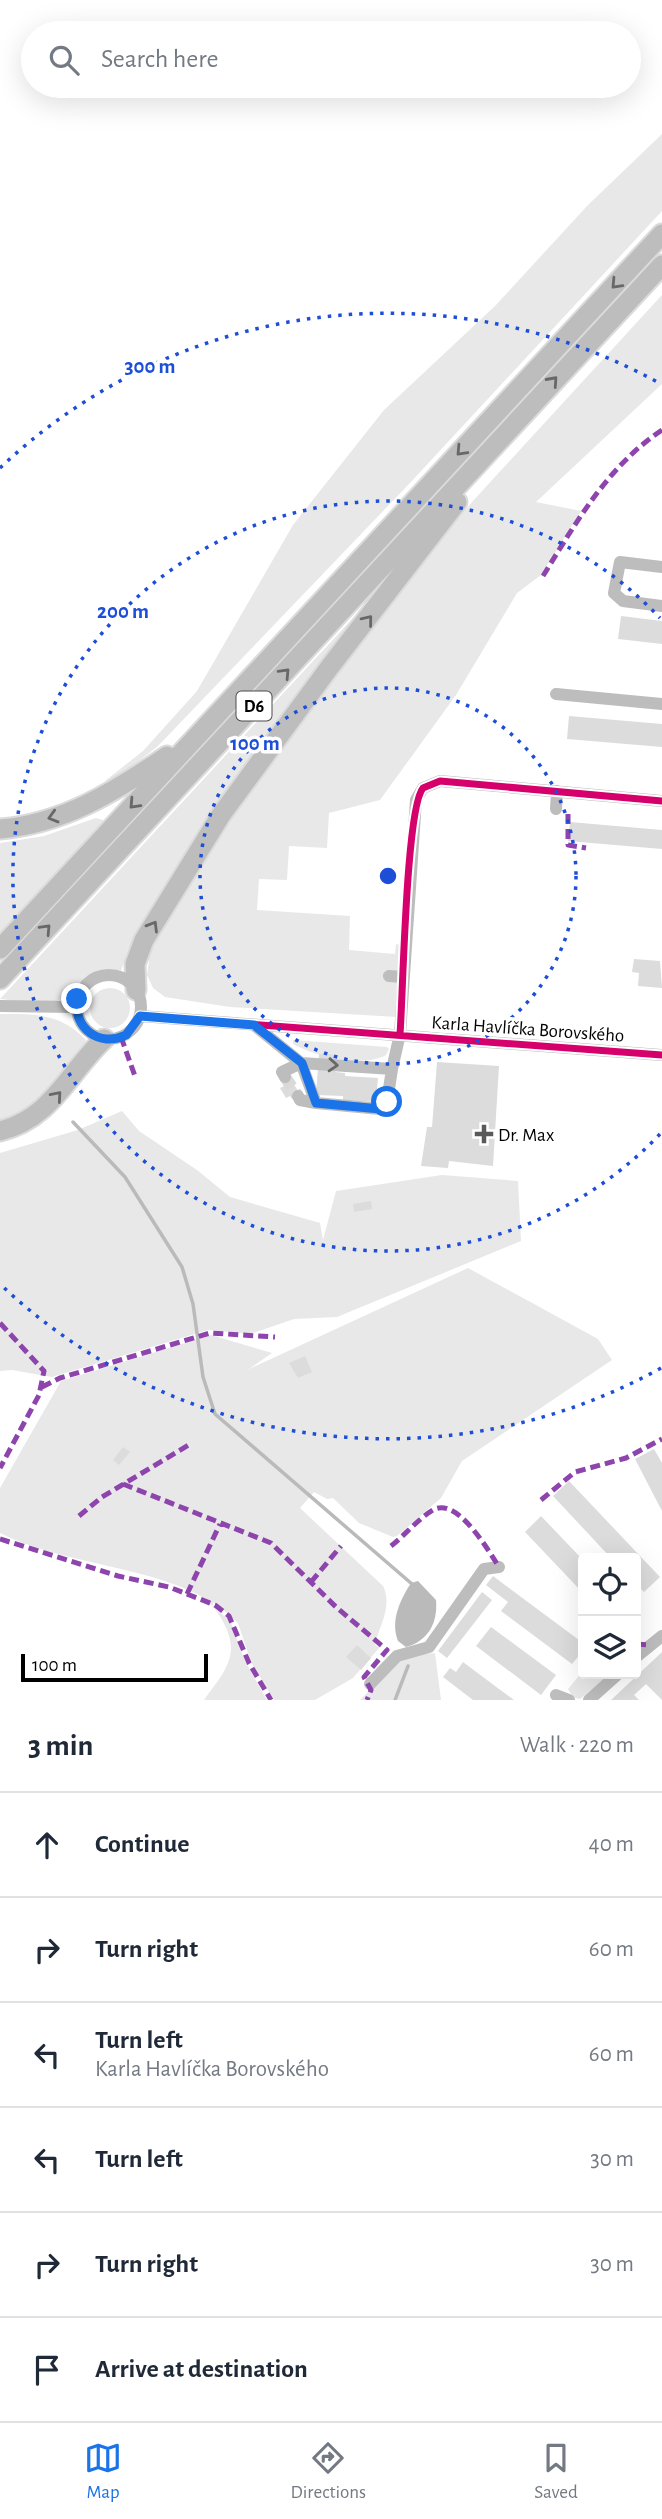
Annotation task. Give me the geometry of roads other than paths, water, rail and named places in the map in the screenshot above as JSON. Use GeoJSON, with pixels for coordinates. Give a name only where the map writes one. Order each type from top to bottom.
{"type":"FeatureCollection","features":[{"type":"Feature","properties":{"kind":"highway","name":"D6"},"geometry":{"type":"LineString","coordinates":[[0,949],[662,234]]}},
{"type":"Feature","properties":{"kind":"highway","name":"D6"},"geometry":{"type":"LineString","coordinates":[[0,979],[662,265]]}},
{"type":"Feature","properties":{"kind":"highway"},"geometry":{"type":"LineString","coordinates":[[136,990],[135,964],[144,940],[221,815],[508,432]]}},
{"type":"Feature","properties":{"kind":"highway"},"geometry":{"type":"LineString","coordinates":[[0,829],[63,815],[112,794],[197,736]]}},
{"type":"Feature","properties":{"kind":"highway"},"geometry":{"type":"LineString","coordinates":[[0,1131],[22,1124],[49,1105],[104,1039]]}},
{"type":"Feature","properties":{"kind":"street"},"geometry":{"type":"LineString","coordinates":[[662,567],[620,562],[614,588],[614,593],[623,601],[662,606]]}},
{"type":"Feature","properties":{"kind":"street"},"geometry":{"type":"LineString","coordinates":[[556,694],[662,704]]}},
{"type":"Feature","properties":{"kind":"street"},"geometry":{"type":"LineString","coordinates":[[298,1096],[300,1100],[316,1103],[380,1109],[387,1102],[391,1069],[400,1034],[413,827],[418,794],[433,783],[662,801]]}},
{"type":"Feature","properties":{"kind":"street"},"geometry":{"type":"LineString","coordinates":[[556,809],[557,791]]}},
{"type":"Feature","properties":{"kind":"street"},"geometry":{"type":"LineString","coordinates":[[100,976],[124,979],[136,990],[141,1003],[140,1016],[126,1035],[104,1039],[84,1029],[76,1007],[85,985],[100,976]]}},
{"type":"Feature","properties":{"kind":"street"},"geometry":{"type":"LineString","coordinates":[[389,976],[404,977]]}},
{"type":"Feature","properties":{"kind":"street"},"geometry":{"type":"LineString","coordinates":[[0,1006],[76,1007]]}},
{"type":"Feature","properties":{"kind":"street","name":"Karla Havlíčka Borovského"},"geometry":{"type":"LineString","coordinates":[[140,1016],[662,1055]]}},
{"type":"Feature","properties":{"kind":"street"},"geometry":{"type":"LineString","coordinates":[[254,1025],[302,1063],[316,1103]]}},
{"type":"Feature","properties":{"kind":"street"},"geometry":{"type":"LineString","coordinates":[[285,1077],[282,1072],[302,1063],[391,1069]]}},
{"type":"Feature","properties":{"kind":"street"},"geometry":{"type":"LineString","coordinates":[[370,1684],[397,1656],[429,1647],[484,1569],[499,1567]]}},
{"type":"Feature","properties":{"kind":"street"},"geometry":{"type":"LineString","coordinates":[[641,1653],[662,1636]]}},
{"type":"Feature","properties":{"kind":"street"},"geometry":{"type":"LineString","coordinates":[[589,1700],[612,1679]]}},
{"type":"Feature","properties":{"kind":"street"},"geometry":{"type":"LineString","coordinates":[[556,1695],[569,1700]]}},
{"type":"Feature","properties":{"kind":"waterway"},"geometry":{"type":"LineString","coordinates":[[73,1122],[125,1177],[182,1267],[193,1304],[203,1377],[215,1414],[412,1584]]}},
{"type":"Feature","properties":{"kind":"waterway"},"geometry":{"type":"LineString","coordinates":[[395,1700],[408,1666]]}},
{"type":"Feature","properties":{"kind":"tunnel"},"geometry":{"type":"LineString","coordinates":[[285,1077],[298,1096]]}},
{"type":"Feature","properties":{"kind":"place","name":"Dr. Max"},"geometry":{"type":"Point","coordinates":[484,1134]}}]}
